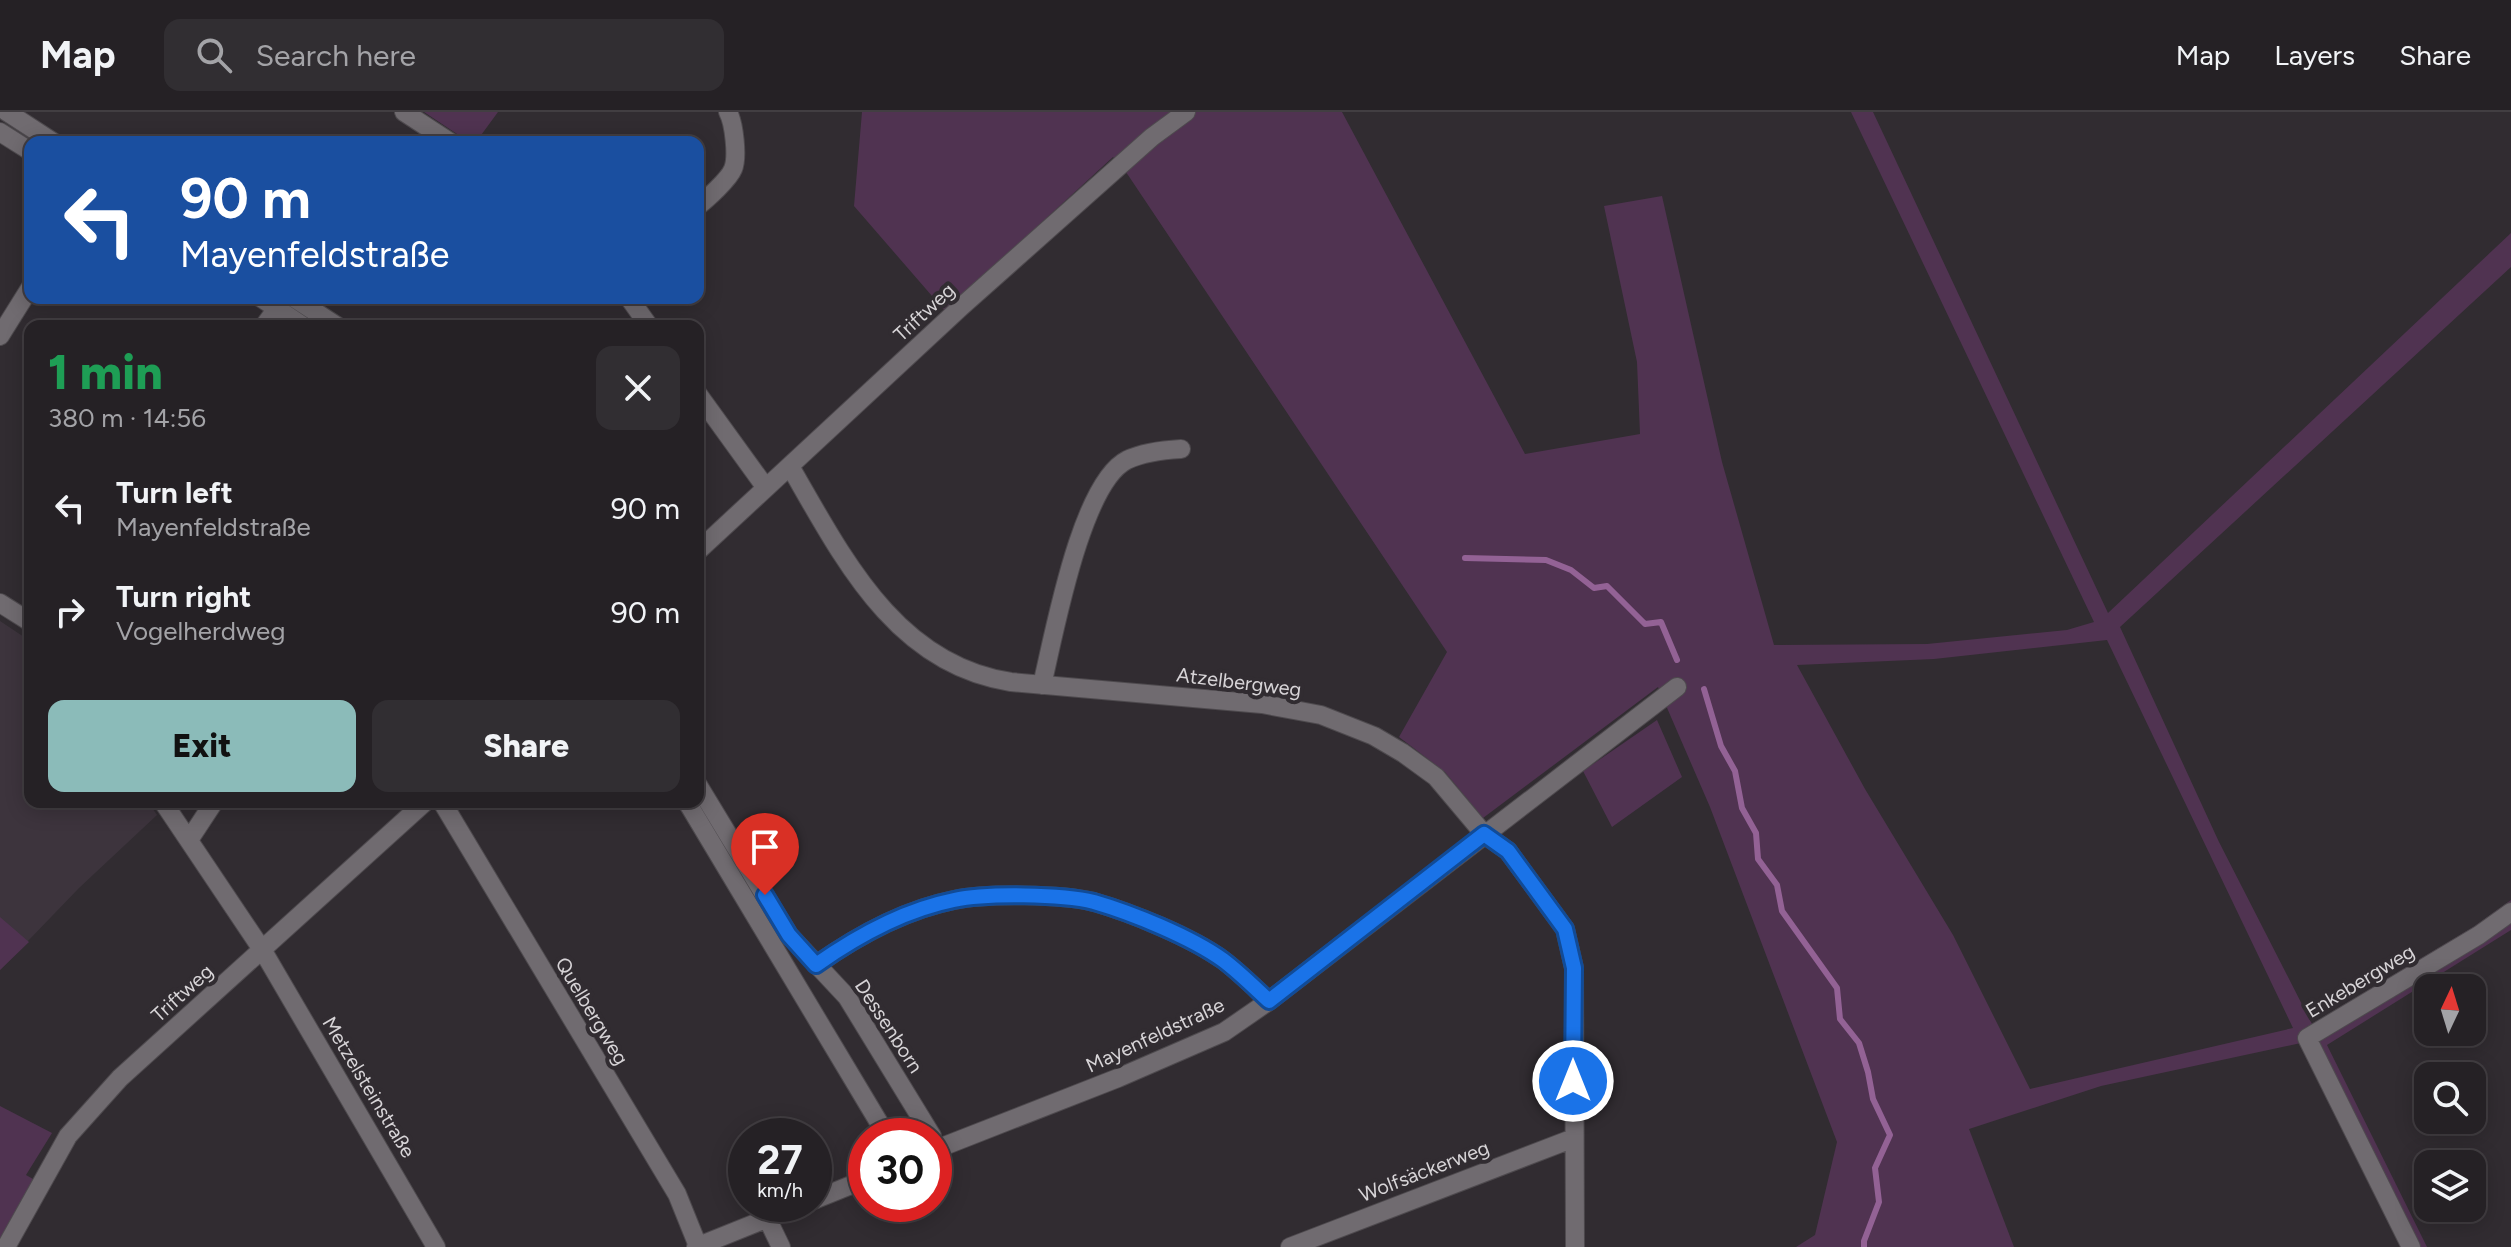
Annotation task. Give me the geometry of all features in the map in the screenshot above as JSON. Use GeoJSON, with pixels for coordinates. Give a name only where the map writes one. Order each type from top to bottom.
{"type":"FeatureCollection","features":[{"type":"Feature","properties":{"kind":"street"},"geometry":{"type":"LineString","coordinates":[[7,112],[44,136]]}},
{"type":"Feature","properties":{"kind":"street"},"geometry":{"type":"LineString","coordinates":[[404,112],[441,136]]}},
{"type":"Feature","properties":{"kind":"street"},"geometry":{"type":"LineString","coordinates":[[704,199],[733,168],[735,139],[728,112]]}},
{"type":"Feature","properties":{"kind":"street","name":"Triftweg"},"geometry":{"type":"LineString","coordinates":[[704,545],[791,468],[961,307],[1152,137],[1186,112]]}},
{"type":"Feature","properties":{"kind":"street"},"geometry":{"type":"LineString","coordinates":[[0,132],[24,147]]}},
{"type":"Feature","properties":{"kind":"street"},"geometry":{"type":"LineString","coordinates":[[0,336],[24,298]]}},
{"type":"Feature","properties":{"kind":"street"},"geometry":{"type":"LineString","coordinates":[[270,304],[294,320]]}},
{"type":"Feature","properties":{"kind":"street"},"geometry":{"type":"LineString","coordinates":[[303,304],[328,320]]}},
{"type":"Feature","properties":{"kind":"street"},"geometry":{"type":"LineString","coordinates":[[704,402],[766,488]]}},
{"type":"Feature","properties":{"kind":"street"},"geometry":{"type":"LineString","coordinates":[[1042,685],[1079,537],[1099,490],[1125,461],[1157,451],[1181,449]]}},
{"type":"Feature","properties":{"kind":"street","name":"Atzelbergweg"},"geometry":{"type":"LineString","coordinates":[[791,468],[843,557],[879,606],[904,631],[958,667],[994,679],[1262,704],[1321,715],[1374,736],[1436,777],[1484,834],[1508,851],[1565,929],[1574,968],[1575,1247]]}},
{"type":"Feature","properties":{"kind":"street"},"geometry":{"type":"LineString","coordinates":[[0,603],[24,618]]}},
{"type":"Feature","properties":{"kind":"street","name":"Mayenfeldstraße"},"geometry":{"type":"LineString","coordinates":[[952,1137],[1118,1078],[1224,1032],[1269,1001],[1677,687]]}},
{"type":"Feature","properties":{"kind":"street","name":"Dessenborn"},"geometry":{"type":"LineString","coordinates":[[704,795],[789,935],[847,997],[920,1118]]}},
{"type":"Feature","properties":{"kind":"street","name":"Metzelsteinstraße"},"geometry":{"type":"LineString","coordinates":[[167,808],[263,951],[436,1247]]}},
{"type":"Feature","properties":{"kind":"street"},"geometry":{"type":"LineString","coordinates":[[189,840],[210,808]]}},
{"type":"Feature","properties":{"kind":"street","name":"Triftweg"},"geometry":{"type":"LineString","coordinates":[[6,1247],[68,1136],[120,1078],[418,808]]}},
{"type":"Feature","properties":{"kind":"street","name":"Quelbergweg"},"geometry":{"type":"LineString","coordinates":[[446,808],[677,1194],[697,1247]]}},
{"type":"Feature","properties":{"kind":"street"},"geometry":{"type":"LineString","coordinates":[[691,808],[876,1118]]}},
{"type":"Feature","properties":{"kind":"street"},"geometry":{"type":"LineString","coordinates":[[816,965],[861,935],[900,917],[954,900],[1022,895],[1093,902],[1162,928],[1222,960],[1269,1001]]}},
{"type":"Feature","properties":{"kind":"street","name":"Enkebergweg"},"geometry":{"type":"LineString","coordinates":[[2411,1247],[2307,1038],[2479,935],[2511,912]]}},
{"type":"Feature","properties":{"kind":"street","name":"Wolfsäckerweg"},"geometry":{"type":"LineString","coordinates":[[1290,1247],[1574,1138]]}},
{"type":"Feature","properties":{"kind":"street"},"geometry":{"type":"LineString","coordinates":[[697,1247],[757,1222]]}},
{"type":"Feature","properties":{"kind":"street"},"geometry":{"type":"LineString","coordinates":[[769,1222],[781,1247]]}},
{"type":"Feature","properties":{"kind":"shaded area"},"geometry":{"type":"Polygon","coordinates":[[[424,112],[498,112],[480,136],[460,136],[424,112]]]}},
{"type":"Feature","properties":{"kind":"shaded area"},"geometry":{"type":"Polygon","coordinates":[[[862,112],[1342,112],[1525,454],[1640,434],[1637,362],[1604,206],[1662,196],[1722,462],[1774,645],[1927,644],[2067,630],[2094,622],[1851,112],[1873,112],[2108,613],[2511,233],[2511,267],[2120,627],[2219,842],[2312,1024],[2475,926],[2511,900],[2511,930],[2441,974],[2414,974],[2414,991],[2327,1045],[2427,1247],[2401,1247],[2301,1043],[2101,1086],[1969,1129],[2014,1247],[1796,1247],[1815,1235],[1837,1142],[1710,807],[1658,687],[1483,818],[1445,772],[1399,737],[1447,652],[1113,157],[945,311],[854,206],[862,112]],[[2107,640],[1934,659],[1797,665],[1865,789],[1953,935],[2030,1089],[2293,1028],[2107,640]]]}},
{"type":"Feature","properties":{"kind":"shaded area"},"geometry":{"type":"Polygon","coordinates":[[[0,621],[24,637],[24,808],[152,808],[157,815],[79,888],[0,970],[0,621]]]}},
{"type":"Feature","properties":{"kind":"shaded area"},"geometry":{"type":"Polygon","coordinates":[[[1657,720],[1682,777],[1612,827],[1583,771],[1657,720]]]}},
{"type":"Feature","properties":{"kind":"shaded area"},"geometry":{"type":"Polygon","coordinates":[[[0,917],[29,942],[0,970],[0,917]]]}},
{"type":"Feature","properties":{"kind":"shaded area"},"geometry":{"type":"Polygon","coordinates":[[[0,1106],[52,1133],[26,1175],[33,1179],[0,1244],[0,1106]]]}},
{"type":"Feature","properties":{"kind":"waterway"},"geometry":{"type":"LineString","coordinates":[[1465,558],[1546,560],[1571,570],[1594,588],[1607,586],[1645,624],[1661,622],[1677,660]]}},
{"type":"Feature","properties":{"kind":"waterway"},"geometry":{"type":"LineString","coordinates":[[1704,689],[1721,746],[1735,771],[1742,808],[1756,833],[1758,859],[1777,885],[1782,911],[1837,988],[1840,1019],[1859,1043],[1873,1099],[1890,1135],[1875,1168],[1879,1202],[1864,1247]]}},
{"type":"Feature","properties":{"kind":"route"},"geometry":{"type":"LineString","coordinates":[[765,895],[789,935],[816,965],[861,935],[900,917],[954,900],[1022,895],[1093,902],[1162,928],[1222,960],[1269,1001],[1484,834],[1508,851],[1565,929],[1574,968],[1573,1081]]}}]}
